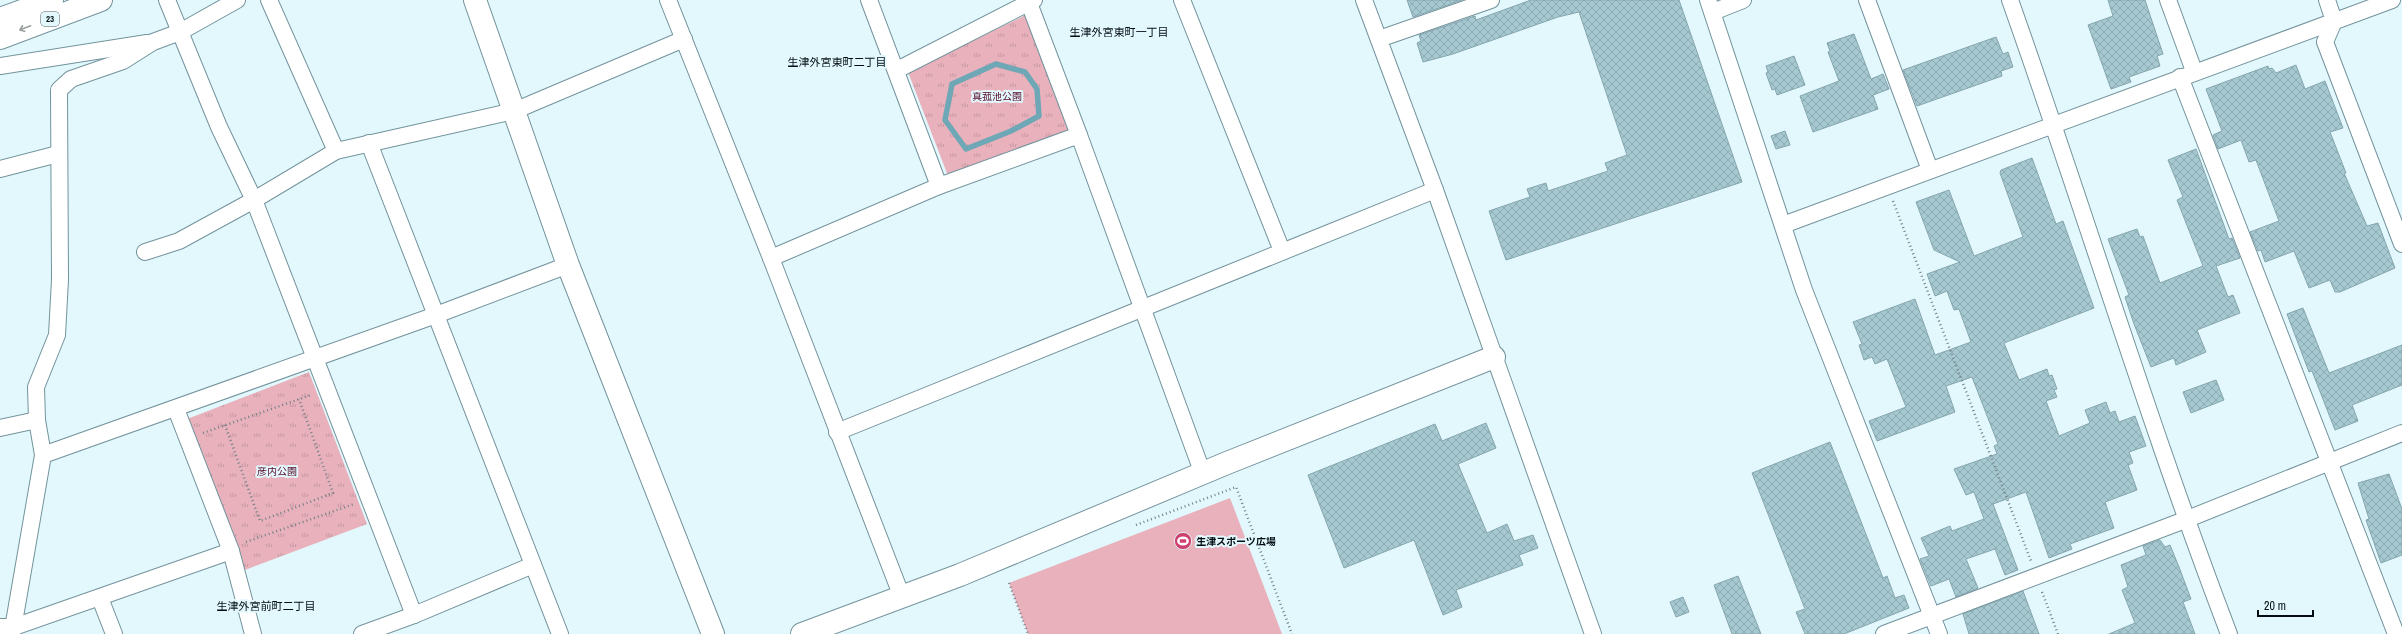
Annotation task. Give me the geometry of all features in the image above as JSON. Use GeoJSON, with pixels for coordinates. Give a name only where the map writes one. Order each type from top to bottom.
{"type":"FeatureCollection","features":[{"type":"Feature","properties":{"kind":"street","name":"23"},"geometry":{"type":"LineString","coordinates":[[0,19],[52,0]]}},
{"type":"Feature","properties":{"kind":"street","name":"23"},"geometry":{"type":"LineString","coordinates":[[0,38],[101,0]]}},
{"type":"Feature","properties":{"kind":"street"},"geometry":{"type":"LineString","coordinates":[[167,0],[219,127],[254,200],[414,615]]}},
{"type":"Feature","properties":{"kind":"street"},"geometry":{"type":"LineString","coordinates":[[0,66],[153,42],[180,32],[237,0]]}},
{"type":"Feature","properties":{"kind":"street"},"geometry":{"type":"LineString","coordinates":[[269,0],[336,151]]}},
{"type":"Feature","properties":{"kind":"street"},"geometry":{"type":"LineString","coordinates":[[474,0],[568,265],[713,634]]}},
{"type":"Feature","properties":{"kind":"street"},"geometry":{"type":"LineString","coordinates":[[668,0],[771,258],[902,597]]}},
{"type":"Feature","properties":{"kind":"street"},"geometry":{"type":"LineString","coordinates":[[869,0],[897,70],[939,186]]}},
{"type":"Feature","properties":{"kind":"street"},"geometry":{"type":"LineString","coordinates":[[1182,0],[1282,251]]}},
{"type":"Feature","properties":{"kind":"street"},"geometry":{"type":"LineString","coordinates":[[1364,0],[1434,190],[1593,634]]}},
{"type":"Feature","properties":{"kind":"street"},"geometry":{"type":"LineString","coordinates":[[1379,39],[1491,0]]}},
{"type":"Feature","properties":{"kind":"street"},"geometry":{"type":"LineString","coordinates":[[1743,0],[1711,6],[1804,290],[1939,634]]}},
{"type":"Feature","properties":{"kind":"street"},"geometry":{"type":"LineString","coordinates":[[1867,0],[1930,170]]}},
{"type":"Feature","properties":{"kind":"street"},"geometry":{"type":"LineString","coordinates":[[2010,0],[2054,124],[2185,520],[2229,634]]}},
{"type":"Feature","properties":{"kind":"street"},"geometry":{"type":"LineString","coordinates":[[2168,0],[2187,74],[2330,461],[2396,634]]}},
{"type":"Feature","properties":{"kind":"street"},"geometry":{"type":"LineString","coordinates":[[2327,0],[2334,21],[2325,42],[2402,244]]}},
{"type":"Feature","properties":{"kind":"street"},"geometry":{"type":"LineString","coordinates":[[1783,225],[2187,74],[2392,0]]}},
{"type":"Feature","properties":{"kind":"street"},"geometry":{"type":"LineString","coordinates":[[897,70],[1032,1],[1079,135],[1203,474]]}},
{"type":"Feature","properties":{"kind":"street"},"geometry":{"type":"LineString","coordinates":[[146,252],[179,241],[254,200],[336,151],[514,111],[684,39]]}},
{"type":"Feature","properties":{"kind":"street"},"geometry":{"type":"LineString","coordinates":[[9,630],[43,455],[37,420],[36,386],[56,335],[60,280],[58,154],[59,90],[71,78],[123,61],[153,42]]}},
{"type":"Feature","properties":{"kind":"street"},"geometry":{"type":"LineString","coordinates":[[771,258],[939,186],[1079,135]]}},
{"type":"Feature","properties":{"kind":"street"},"geometry":{"type":"LineString","coordinates":[[369,143],[525,539],[533,565],[560,634]]}},
{"type":"Feature","properties":{"kind":"street"},"geometry":{"type":"LineString","coordinates":[[0,169],[58,154]]}},
{"type":"Feature","properties":{"kind":"street"},"geometry":{"type":"LineString","coordinates":[[837,432],[1434,190]]}},
{"type":"Feature","properties":{"kind":"street"},"geometry":{"type":"LineString","coordinates":[[43,455],[176,409],[436,315],[568,265]]}},
{"type":"Feature","properties":{"kind":"street"},"geometry":{"type":"LineString","coordinates":[[802,634],[960,575],[1203,474],[1494,357]]}},
{"type":"Feature","properties":{"kind":"street"},"geometry":{"type":"LineString","coordinates":[[176,409],[237,547],[253,634]]}},
{"type":"Feature","properties":{"kind":"street"},"geometry":{"type":"LineString","coordinates":[[0,428],[37,420]]}},
{"type":"Feature","properties":{"kind":"street"},"geometry":{"type":"LineString","coordinates":[[1884,634],[2185,520],[2402,433]]}},
{"type":"Feature","properties":{"kind":"street"},"geometry":{"type":"LineString","coordinates":[[9,630],[237,547]]}},
{"type":"Feature","properties":{"kind":"street"},"geometry":{"type":"LineString","coordinates":[[362,634],[414,615],[533,565]]}},
{"type":"Feature","properties":{"kind":"street"},"geometry":{"type":"LineString","coordinates":[[100,598],[114,634]]}},
{"type":"Feature","properties":{"kind":"path"},"geometry":{"type":"LineString","coordinates":[[1888,186],[2058,634]]}},
{"type":"Feature","properties":{"kind":"path"},"geometry":{"type":"LineString","coordinates":[[205,440],[202,433],[327,390]]}},
{"type":"Feature","properties":{"kind":"path"},"geometry":{"type":"LineString","coordinates":[[225,425],[260,521],[333,493],[299,399]]}},
{"type":"Feature","properties":{"kind":"path"},"geometry":{"type":"LineString","coordinates":[[1134,526],[1236,487],[1292,634]]}},
{"type":"Feature","properties":{"kind":"path"},"geometry":{"type":"LineString","coordinates":[[237,547],[355,503],[352,496]]}},
{"type":"Feature","properties":{"kind":"path"},"geometry":{"type":"LineString","coordinates":[[1009,583],[1028,634]]}},
{"type":"Feature","properties":{"kind":"green space","name":"真菰池公園"},"geometry":{"type":"Polygon","coordinates":[[[1030,13],[1074,129],[950,181],[908,72],[1030,13]]]}},
{"type":"Feature","properties":{"kind":"green space","name":"彦内公園"},"geometry":{"type":"Polygon","coordinates":[[[309,372],[367,524],[245,570],[187,419],[309,372]]]}},
{"type":"Feature","properties":{"kind":"green space","name":"生津スポーツ広場"},"geometry":{"type":"Polygon","coordinates":[[[1230,498],[1282,634],[1028,634],[1009,583],[1230,498]]]}},
{"type":"Feature","properties":{"kind":"building"},"geometry":{"type":"Polygon","coordinates":[[[1407,0],[1462,0],[1413,17],[1407,0]]]}},
{"type":"Feature","properties":{"kind":"building"},"geometry":{"type":"Polygon","coordinates":[[[1531,0],[1679,0],[1742,182],[1506,260],[1489,211],[1530,197],[1527,189],[1546,183],[1548,191],[1608,171],[1605,163],[1627,155],[1579,12],[1558,17],[1453,54],[1423,62],[1417,43],[1421,41],[1419,35],[1475,16],[1476,20],[1531,0]]]}},
{"type":"Feature","properties":{"kind":"building"},"geometry":{"type":"Polygon","coordinates":[[[2108,0],[2145,0],[2163,54],[2157,56],[2160,66],[2129,77],[2131,82],[2111,89],[2088,25],[2113,16],[2108,0]]]}},
{"type":"Feature","properties":{"kind":"building"},"geometry":{"type":"Polygon","coordinates":[[[1854,34],[1871,79],[1883,74],[1889,89],[1873,95],[1878,109],[1813,132],[1800,96],[1839,81],[1828,52],[1830,51],[1827,43],[1854,34]]]}},
{"type":"Feature","properties":{"kind":"building"},"geometry":{"type":"Polygon","coordinates":[[[1996,37],[2003,54],[2008,52],[2013,67],[2001,71],[2002,76],[1917,106],[1903,70],[1996,37]]]}},
{"type":"Feature","properties":{"kind":"building"},"geometry":{"type":"Polygon","coordinates":[[[1794,56],[1805,85],[1777,95],[1775,89],[1772,90],[1766,73],[1768,72],[1766,66],[1794,56]]]}},
{"type":"Feature","properties":{"kind":"building"},"geometry":{"type":"Polygon","coordinates":[[[2296,65],[2305,89],[2325,81],[2343,128],[2330,132],[2346,173],[2344,173],[2367,226],[2378,223],[2395,268],[2340,292],[2335,292],[2330,280],[2309,288],[2294,251],[2265,262],[2261,250],[2258,251],[2250,232],[2279,221],[2256,160],[2249,162],[2241,140],[2218,149],[2213,135],[2222,131],[2206,89],[2268,66],[2269,69],[2272,68],[2276,73],[2296,65]]]}},
{"type":"Feature","properties":{"kind":"building"},"geometry":{"type":"Polygon","coordinates":[[[1785,131],[1790,145],[1776,149],[1771,136],[1785,131]]]}},
{"type":"Feature","properties":{"kind":"building"},"geometry":{"type":"Polygon","coordinates":[[[2196,149],[2229,239],[2232,238],[2240,258],[2216,266],[2228,297],[2233,295],[2240,313],[2197,330],[2206,352],[2176,365],[2174,358],[2151,367],[2134,324],[2125,297],[2129,295],[2108,239],[2137,229],[2140,237],[2143,236],[2160,283],[2203,266],[2177,200],[2183,197],[2168,160],[2196,149]]]}},
{"type":"Feature","properties":{"kind":"building"},"geometry":{"type":"Polygon","coordinates":[[[2032,158],[2056,224],[2063,221],[2094,308],[2004,343],[2019,380],[2047,369],[2049,376],[2052,375],[2057,389],[2054,390],[2057,397],[2046,401],[2059,436],[2090,423],[2085,410],[2106,402],[2110,413],[2115,411],[2119,422],[2135,416],[2146,446],[2129,452],[2133,463],[2128,465],[2137,490],[2105,502],[2114,528],[2070,544],[2072,549],[2049,558],[2026,492],[1993,504],[2018,570],[2005,575],[1995,549],[1966,559],[1978,588],[1956,597],[1949,579],[1931,586],[1920,559],[1929,556],[1921,538],[1950,526],[1952,531],[1984,519],[1974,492],[1966,495],[1954,469],[1997,454],[1994,446],[1998,444],[1972,377],[1946,386],[1955,412],[1877,441],[1869,421],[1906,407],[1887,359],[1875,364],[1872,357],[1864,360],[1859,345],[1862,344],[1853,322],[1915,299],[1935,355],[1971,342],[1959,309],[1954,310],[1947,291],[1935,296],[1927,274],[1960,262],[1934,250],[1916,202],[1949,190],[1974,256],[2023,237],[2000,173],[2001,170],[2032,158]]]}},
{"type":"Feature","properties":{"kind":"building"},"geometry":{"type":"Polygon","coordinates":[[[2303,308],[2329,373],[2402,345],[2402,385],[2352,405],[2358,421],[2335,430],[2312,371],[2309,372],[2287,314],[2303,308]]]}},
{"type":"Feature","properties":{"kind":"building"},"geometry":{"type":"Polygon","coordinates":[[[2216,380],[2224,400],[2191,413],[2183,392],[2216,380]]]}},
{"type":"Feature","properties":{"kind":"building"},"geometry":{"type":"Polygon","coordinates":[[[1486,423],[1496,448],[1458,464],[1487,533],[1507,524],[1514,541],[1533,535],[1538,548],[1519,555],[1523,565],[1456,590],[1462,607],[1443,615],[1414,540],[1344,568],[1308,475],[1435,424],[1442,441],[1486,423]]]}},
{"type":"Feature","properties":{"kind":"building"},"geometry":{"type":"Polygon","coordinates":[[[1830,442],[1883,578],[1887,576],[1895,598],[1904,595],[1909,608],[1844,634],[1805,634],[1796,612],[1805,609],[1752,473],[1830,442]]]}},
{"type":"Feature","properties":{"kind":"building"},"geometry":{"type":"Polygon","coordinates":[[[2389,474],[2402,509],[2402,555],[2381,563],[2366,520],[2369,519],[2358,483],[2389,474]]]}},
{"type":"Feature","properties":{"kind":"building"},"geometry":{"type":"Polygon","coordinates":[[[2160,540],[2165,547],[2170,545],[2191,599],[2183,602],[2195,634],[2109,634],[2135,623],[2122,590],[2128,587],[2121,565],[2146,555],[2143,546],[2160,540]]]}},
{"type":"Feature","properties":{"kind":"building"},"geometry":{"type":"Polygon","coordinates":[[[1738,576],[1761,634],[1732,634],[1714,585],[1738,576]]]}},
{"type":"Feature","properties":{"kind":"building"},"geometry":{"type":"Polygon","coordinates":[[[2023,591],[2039,634],[1969,634],[1963,614],[2023,591]]]}},
{"type":"Feature","properties":{"kind":"building"},"geometry":{"type":"Polygon","coordinates":[[[1683,597],[1689,612],[1676,617],[1670,602],[1683,597]]]}},
{"type":"Feature","properties":{"kind":"waterway"},"geometry":{"type":"LineString","coordinates":[[996,64],[1025,72],[1037,89],[1039,116],[1011,131],[966,149],[945,120],[952,84],[996,64]]}},
{"type":"Feature","properties":{"kind":"place","name":"生津スポーツ広場"},"geometry":{"type":"Point","coordinates":[1183,541]}},
{"type":"Feature","properties":{"kind":"district","name":"生津外宮東町一丁目"},"geometry":{"type":"Point","coordinates":[1119,32]}},
{"type":"Feature","properties":{"kind":"district","name":"生津外宮東町二丁目"},"geometry":{"type":"Point","coordinates":[837,62]}},
{"type":"Feature","properties":{"kind":"district","name":"生津外宮前町二丁目"},"geometry":{"type":"Point","coordinates":[266,606]}}]}
